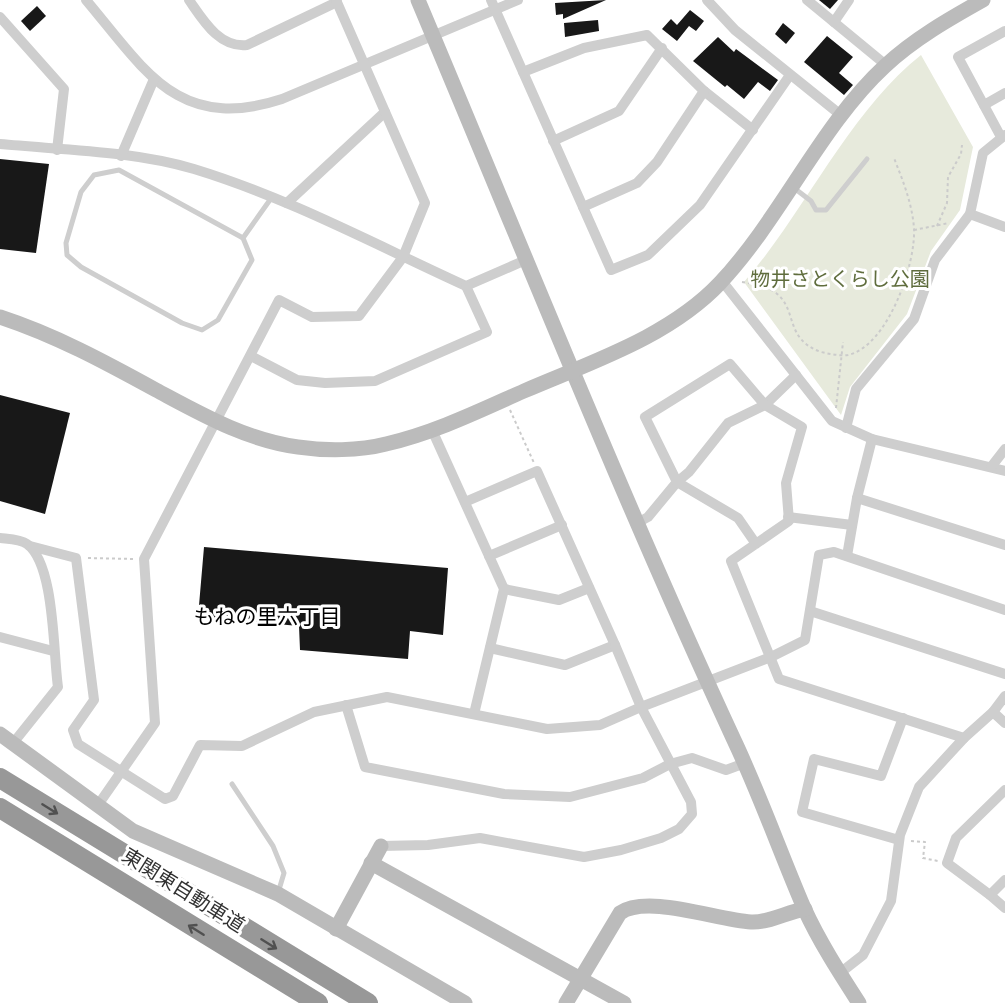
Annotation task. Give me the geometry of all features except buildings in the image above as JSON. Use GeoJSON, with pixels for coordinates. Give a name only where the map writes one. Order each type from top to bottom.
{"type":"FeatureCollection","features":[{"type":"Feature","properties":{"kind":"highway","name":"東関東自動車道"},"geometry":{"type":"LineString","coordinates":[[0,778],[368,1003]]}},
{"type":"Feature","properties":{"kind":"highway","name":"東関東自動車道"},"geometry":{"type":"LineString","coordinates":[[0,808],[318,1003]]}},
{"type":"Feature","properties":{"kind":"street"},"geometry":{"type":"LineString","coordinates":[[86,0],[154,80],[185,100],[202,106],[247,108],[282,99],[364,66],[493,4],[518,0]]}},
{"type":"Feature","properties":{"kind":"street"},"geometry":{"type":"LineString","coordinates":[[98,806],[155,723],[144,559],[217,423],[279,300],[312,317],[359,316],[403,257],[425,203],[337,1],[247,45],[237,46],[214,34],[189,0]]}},
{"type":"Feature","properties":{"kind":"street"},"geometry":{"type":"LineString","coordinates":[[418,0],[528,259],[571,371],[639,522],[707,682],[745,763],[805,909],[859,1003]]}},
{"type":"Feature","properties":{"kind":"street"},"geometry":{"type":"LineString","coordinates":[[707,0],[735,30],[842,116]]}},
{"type":"Feature","properties":{"kind":"street"},"geometry":{"type":"LineString","coordinates":[[807,0],[886,64]]}},
{"type":"Feature","properties":{"kind":"street"},"geometry":{"type":"LineString","coordinates":[[834,22],[849,0]]}},
{"type":"Feature","properties":{"kind":"street"},"geometry":{"type":"LineString","coordinates":[[0,317],[66,342],[217,423],[260,438],[297,447],[333,449],[382,445],[432,430],[656,332],[682,315],[722,281],[842,116],[886,64],[928,32],[983,0]]}},
{"type":"Feature","properties":{"kind":"street"},"geometry":{"type":"LineString","coordinates":[[493,4],[611,270],[644,257],[700,206],[790,75]]}},
{"type":"Feature","properties":{"kind":"street"},"geometry":{"type":"LineString","coordinates":[[0,17],[64,89],[57,150]]}},
{"type":"Feature","properties":{"kind":"street"},"geometry":{"type":"LineString","coordinates":[[846,428],[856,389],[914,319],[935,260],[968,216],[983,153],[1003,136],[958,57],[1005,31]]}},
{"type":"Feature","properties":{"kind":"street"},"geometry":{"type":"LineString","coordinates":[[523,72],[584,48],[641,34],[647,35],[704,91],[753,129]]}},
{"type":"Feature","properties":{"kind":"street"},"geometry":{"type":"LineString","coordinates":[[553,141],[619,111],[662,48]]}},
{"type":"Feature","properties":{"kind":"street"},"geometry":{"type":"LineString","coordinates":[[121,156],[154,80]]}},
{"type":"Feature","properties":{"kind":"street"},"geometry":{"type":"LineString","coordinates":[[583,207],[637,183],[657,162],[704,91]]}},
{"type":"Feature","properties":{"kind":"street"},"geometry":{"type":"LineString","coordinates":[[984,105],[1005,93]]}},
{"type":"Feature","properties":{"kind":"street"},"geometry":{"type":"LineString","coordinates":[[288,202],[385,112]]}},
{"type":"Feature","properties":{"kind":"street"},"geometry":{"type":"LineString","coordinates":[[0,144],[121,156],[192,169],[273,196],[466,286],[487,332],[375,381],[325,384],[297,380],[251,356]]}},
{"type":"Feature","properties":{"kind":"street"},"geometry":{"type":"LineString","coordinates":[[968,216],[1005,228]]}},
{"type":"Feature","properties":{"kind":"street"},"geometry":{"type":"LineString","coordinates":[[466,286],[528,259]]}},
{"type":"Feature","properties":{"kind":"street"},"geometry":{"type":"LineString","coordinates":[[722,281],[832,421],[872,439],[1005,471]]}},
{"type":"Feature","properties":{"kind":"street"},"geometry":{"type":"LineString","coordinates":[[756,544],[738,518],[677,482],[645,417],[730,364],[765,405],[802,427],[786,483],[789,521],[756,544],[731,561],[779,679],[964,738]]}},
{"type":"Feature","properties":{"kind":"street"},"geometry":{"type":"LineString","coordinates":[[639,522],[648,517],[677,482],[689,472],[728,423],[765,405],[796,375]]}},
{"type":"Feature","properties":{"kind":"street"},"geometry":{"type":"LineString","coordinates":[[432,430],[504,589],[474,714]]}},
{"type":"Feature","properties":{"kind":"street"},"geometry":{"type":"LineString","coordinates":[[847,556],[857,498],[872,439]]}},
{"type":"Feature","properties":{"kind":"street"},"geometry":{"type":"LineString","coordinates":[[991,467],[1005,449]]}},
{"type":"Feature","properties":{"kind":"street"},"geometry":{"type":"LineString","coordinates":[[336,928],[381,846],[428,846],[480,838],[584,857],[631,847],[680,829],[692,814],[687,794],[641,707],[537,471],[465,502]]}},
{"type":"Feature","properties":{"kind":"street"},"geometry":{"type":"LineString","coordinates":[[857,498],[1005,545]]}},
{"type":"Feature","properties":{"kind":"street"},"geometry":{"type":"LineString","coordinates":[[788,517],[852,525]]}},
{"type":"Feature","properties":{"kind":"street"},"geometry":{"type":"LineString","coordinates":[[489,556],[562,525]]}},
{"type":"Feature","properties":{"kind":"street"},"geometry":{"type":"LineString","coordinates":[[0,538],[23,542],[30,546],[76,558],[94,700],[73,730],[78,744],[165,799],[173,796],[200,745],[242,746],[314,712],[387,697],[547,729],[600,725],[771,657],[805,640],[819,555],[834,552],[1005,610]]}},
{"type":"Feature","properties":{"kind":"street"},"geometry":{"type":"LineString","coordinates":[[14,742],[58,687],[53,651],[51,596],[45,572],[30,546]]}},
{"type":"Feature","properties":{"kind":"street"},"geometry":{"type":"LineString","coordinates":[[504,589],[559,600],[589,588]]}},
{"type":"Feature","properties":{"kind":"street"},"geometry":{"type":"LineString","coordinates":[[810,611],[1005,674]]}},
{"type":"Feature","properties":{"kind":"street"},"geometry":{"type":"LineString","coordinates":[[0,637],[53,651]]}},
{"type":"Feature","properties":{"kind":"street"},"geometry":{"type":"LineString","coordinates":[[490,648],[565,665],[615,645]]}},
{"type":"Feature","properties":{"kind":"street"},"geometry":{"type":"LineString","coordinates":[[840,973],[863,955],[891,901],[899,840],[919,788],[964,738],[993,712],[1005,696]]}},
{"type":"Feature","properties":{"kind":"street"},"geometry":{"type":"LineString","coordinates":[[346,705],[365,767],[504,794],[570,797],[643,778],[670,764],[692,759],[726,770],[745,763]]}},
{"type":"Feature","properties":{"kind":"street"},"geometry":{"type":"LineString","coordinates":[[993,712],[1005,723]]}},
{"type":"Feature","properties":{"kind":"street"},"geometry":{"type":"LineString","coordinates":[[899,840],[802,812],[814,759],[881,776],[903,718]]}},
{"type":"Feature","properties":{"kind":"street"},"geometry":{"type":"LineString","coordinates":[[0,734],[133,831],[278,894],[465,1003]]}},
{"type":"Feature","properties":{"kind":"street"},"geometry":{"type":"LineString","coordinates":[[1005,790],[956,838],[947,863],[1005,908]]}},
{"type":"Feature","properties":{"kind":"street"},"geometry":{"type":"LineString","coordinates":[[370,863],[624,1003]]}},
{"type":"Feature","properties":{"kind":"street"},"geometry":{"type":"LineString","coordinates":[[990,895],[1005,880]]}},
{"type":"Feature","properties":{"kind":"street"},"geometry":{"type":"LineString","coordinates":[[566,1003],[620,913],[627,908],[650,906],[753,922],[805,909]]}},
{"type":"Feature","properties":{"kind":"lane"},"geometry":{"type":"LineString","coordinates":[[792,187],[811,201],[816,210],[826,210],[867,159]]}},
{"type":"Feature","properties":{"kind":"lane"},"geometry":{"type":"LineString","coordinates":[[118,170],[243,238],[252,260],[218,321],[202,330],[182,324],[81,267],[68,255],[66,243],[81,192],[94,175],[118,170]]}},
{"type":"Feature","properties":{"kind":"lane"},"geometry":{"type":"LineString","coordinates":[[243,238],[273,196]]}},
{"type":"Feature","properties":{"kind":"lane"},"geometry":{"type":"LineString","coordinates":[[232,784],[273,846],[284,873],[278,894]]}},
{"type":"Feature","properties":{"kind":"path"},"geometry":{"type":"LineString","coordinates":[[937,226],[947,203],[948,177],[961,154],[962,145]]}},
{"type":"Feature","properties":{"kind":"path"},"geometry":{"type":"LineString","coordinates":[[742,282],[758,284],[776,293],[785,304],[789,319],[800,340],[812,348],[831,355],[842,355],[860,350],[880,330],[892,312],[906,282],[914,230],[905,185],[894,158]]}},
{"type":"Feature","properties":{"kind":"path"},"geometry":{"type":"LineString","coordinates":[[914,230],[937,226],[968,216]]}},
{"type":"Feature","properties":{"kind":"path"},"geometry":{"type":"LineString","coordinates":[[836,413],[843,342]]}},
{"type":"Feature","properties":{"kind":"path"},"geometry":{"type":"LineString","coordinates":[[506,399],[537,471]]}},
{"type":"Feature","properties":{"kind":"path"},"geometry":{"type":"LineString","coordinates":[[76,558],[144,559]]}},
{"type":"Feature","properties":{"kind":"path"},"geometry":{"type":"LineString","coordinates":[[899,840],[925,842],[923,858],[947,863]]}},
{"type":"Feature","properties":{"kind":"green space","name":"物井さとくらし公園"},"geometry":{"type":"Polygon","coordinates":[[[921,55],[973,147],[960,210],[931,251],[907,314],[850,387],[841,415],[744,282],[787,225],[849,133],[895,78],[921,55]]]}},
{"type":"Feature","properties":{"kind":"district","name":"もねの里六丁目"},"geometry":{"type":"Point","coordinates":[267,617]}}]}
